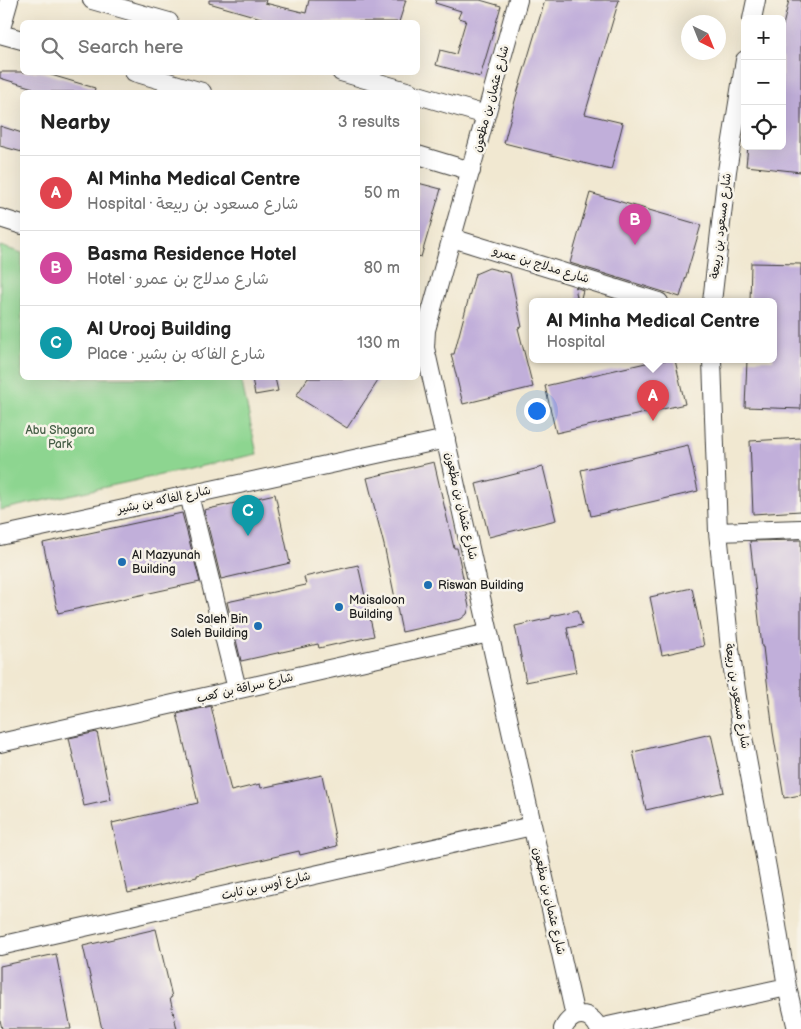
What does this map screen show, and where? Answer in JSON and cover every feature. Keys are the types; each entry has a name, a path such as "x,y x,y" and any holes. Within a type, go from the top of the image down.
{"street":[{"path":"92,0 162,20"},
{"name":"شارع عثمان بن مظعون","path":"518,0 426,330 421,340 446,439 575,1016"},
{"path":"753,15 756,0"},
{"path":"5,3 0,33 20,39"},
{"path":"144,75 195,90"},
{"path":"351,75 403,90"},
{"name":"شارع مسعود بن ربيعة","path":"712,298 727,171 741,85"},
{"path":"420,96 486,115"},
{"path":"420,156 471,171"},
{"path":"0,218 20,224"},
{"name":"شارع مدلاج بن عمرو","path":"452,238 646,298"},
{"name":"شارع مسعود بن ربيعة","path":"712,363 718,532 734,681 787,986 797,1029"},
{"name":"شارع الفاكه بن بشير","path":"0,536 446,439"},
{"path":"188,495 236,689"},
{"path":"718,532 801,530"},
{"name":"شارع سراقة بن كعب","path":"0,743 489,633"},
{"name":"شارع أوس بن ثابت","path":"0,946 532,826"},
{"path":"563,1029 567,1020 575,1016 585,1015 594,1020 599,1028 787,986"}],"green space":[{"name":"Abu Shagara Park","path":"0,246 20,252 20,380 241,380 257,454 0,510"}],"building":[{"path":"209,0 266,0 265,3 306,13 309,0 406,0 400,20 268,20 209,3"},
{"path":"436,0 480,0 501,6 480,77 436,65 440,50 456,54 466,20 458,18 461,11 435,3"},
{"path":"545,0 619,0 585,114 623,123 611,170 504,143"},
{"path":"789,0 801,0 801,172 746,166 748,150 786,150 786,15"},
{"path":"0,72 20,72 20,75 51,75 95,88 94,90 32,90 33,88 0,78"},
{"path":"0,126 20,132 20,151 0,146"},
{"path":"420,184 441,189 420,257"},
{"path":"590,193 701,225 680,297 570,263"},
{"path":"751,263 801,264 801,409 745,407 747,363 777,363 777,298 750,298"},
{"path":"489,268 510,273 522,327 518,328 533,387 463,404 451,354 454,354 475,274"},
{"path":"575,287 583,290 581,298 577,298"},
{"path":"646,363 676,363 685,404 556,433 545,386"},
{"path":"252,380 275,380 278,391 255,395"},
{"path":"307,380 379,380 347,428 296,396"},
{"path":"801,438 801,511 753,514 750,441"},
{"path":"688,445 698,491 591,516 581,470"},
{"path":"434,462 454,548 457,548 469,607 467,614 461,619 402,632 384,545 367,478"},
{"path":"543,467 556,520 489,537 476,484"},
{"path":"275,494 290,563 221,579 204,510"},
{"name":"Al Mazyunah Building","path":"182,513 200,582 58,613 43,543"},
{"path":"801,540 801,795 784,798 773,732 750,541"},
{"path":"358,565 374,636 319,648 318,644 241,661 227,602 306,585 304,577"},
{"path":"692,588 704,646 662,655 650,597"},
{"path":"578,610 582,625 567,628 576,672 526,682 515,626"},
{"path":"211,706 231,791 260,784 261,788 322,775 337,846 300,855 299,851 128,893 112,823 198,803 177,714"},
{"path":"97,732 111,800 84,806 69,738"},
{"path":"711,734 724,792 646,810 633,752"},
{"path":"156,929 172,997 170,998 177,1029 102,1029 83,946"},
{"path":"56,954 71,1029 2,1029 0,1020 0,966"}],"place":[{"name":"Basma Residence Hotel","path":"635,245"},
{"name":"Al Minha Medical Centre","path":"653,421"},
{"name":"Al Urooj Building","path":"248,536"},
{"name":"Al Mazyunah Building","path":"122,562"},
{"name":"Riswan Building","path":"428,585"},
{"name":"Maisaloon Building","path":"339,607"},
{"name":"Saleh Bin Saleh Building","path":"258,626"}]}
